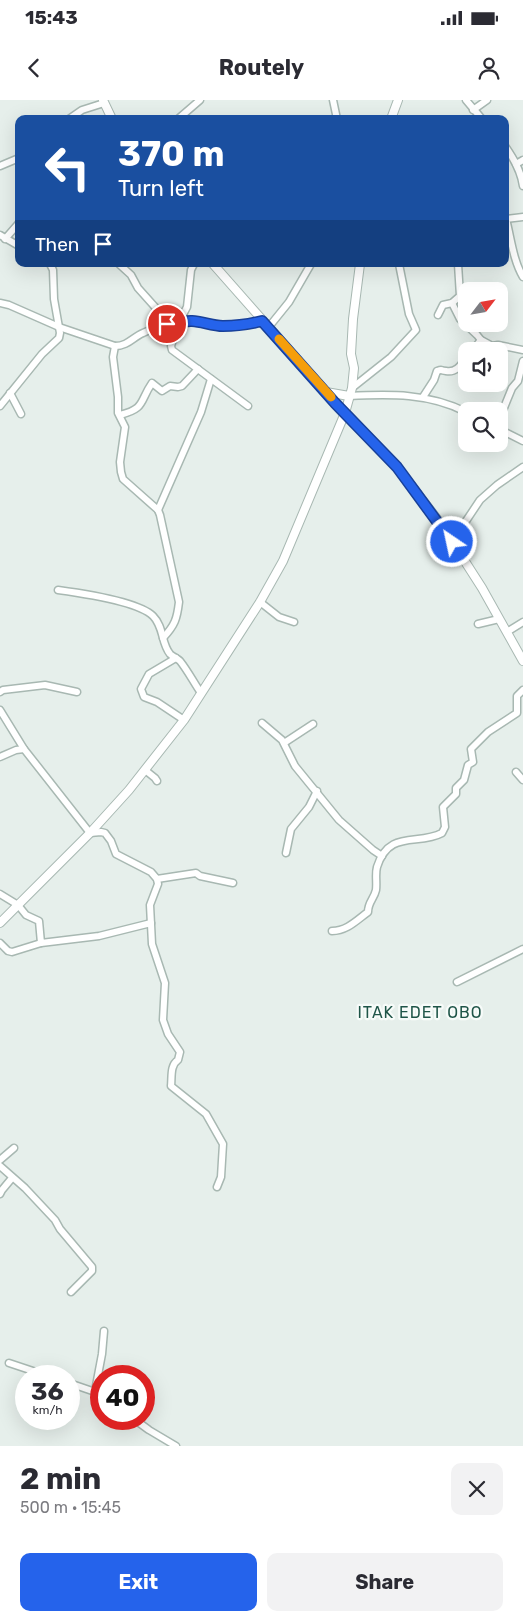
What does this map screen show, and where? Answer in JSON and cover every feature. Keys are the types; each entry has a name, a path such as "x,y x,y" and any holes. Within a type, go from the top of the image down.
{"street":[{"path":"183,115 200,100"},
{"path":"333,100 336,115"},
{"path":"392,115 398,100"},
{"path":"466,100 478,115"},
{"path":"473,110 487,100"},
{"path":"75,115 103,101 110,115"},
{"path":"473,110 473,115"},
{"path":"509,153 516,164 523,186"},
{"path":"0,166 15,160"},
{"path":"516,164 523,160"},
{"path":"509,219 523,217"},
{"path":"15,226 3,237 15,244"},
{"path":"509,230 516,264 523,277"},
{"path":"0,406 42,354 59,338 52,267"},
{"path":"122,267 131,275 138,288 154,307 176,325"},
{"path":"192,267 187,307 176,325 171,348 248,406"},
{"path":"215,267 345,413 397,467 452,542 482,588 523,661"},
{"path":"268,328 288,302 309,267"},
{"path":"0,923 90,834 145,770 184,720 260,602 284,561 345,413 351,392 354,368 351,354 353,319 360,267"},
{"path":"351,392 391,357 416,330 409,314 400,267"},
{"path":"438,315 443,305 452,302 460,296 458,267"},
{"path":"452,302 460,319 481,340 492,346 498,345 523,350"},
{"path":"0,303 59,327 116,346 128,344 144,332 176,325 186,320 222,326 252,324 262,321"},
{"path":"104,342 113,357"},
{"path":"116,346 113,357 120,415 125,427 120,462 121,472 123,479 158,510 179,602 174,626 163,638"},
{"path":"506,402 512,388 518,381 523,361"},
{"path":"423,397 434,380 437,371 454,371 458,368"},
{"path":"120,415 140,407 152,383 162,391 170,386 182,386 198,369"},
{"path":"158,510 200,412 211,379"},
{"path":"326,392 423,397 458,408"},
{"path":"10,393 21,414"},
{"path":"508,434 523,441"},
{"path":"452,542 480,500 497,485 523,467"},
{"path":"58,590 80,593 148,611 158,621 170,654 176,658 201,693"},
{"path":"260,602 279,617 294,622"},
{"path":"478,624 499,619"},
{"path":"507,632 523,622"},
{"path":"176,658 149,674 140,689 144,697 157,702 184,720"},
{"path":"0,692 45,685 77,692"},
{"path":"332,931 345,929 368,912 368,904 376,888 376,869 382,856 396,843 442,833 445,827 443,806 456,794 457,786 464,780 468,766 473,762 471,749 484,735 517,713 517,696 523,690"},
{"path":"0,710 24,749 90,834"},
{"path":"262,723 284,743 290,759 317,790 339,820 382,856"},
{"path":"284,743 313,724"},
{"path":"0,757 16,750 24,749"},
{"path":"145,770 157,781"},
{"path":"516,772 523,780"},
{"path":"286,853 291,828 309,806 317,790"},
{"path":"90,834 105,833 111,841 116,854 151,872 157,879 158,884 150,902 152,944 165,983 164,1020 172,1042 180,1052 178,1060 172,1068 171,1086 206,1114 223,1144 221,1177 217,1187"},
{"path":"157,879 196,873 200,876 233,883"},
{"path":"0,894 18,905 26,915 38,921 41,943"},
{"path":"0,943 8,951 12,952 41,943 99,936 151,923"},
{"path":"457,982 523,949"},
{"path":"0,1160 14,1148"},
{"path":"0,1166 25,1188 55,1220 60,1229 92,1267 92,1271 71,1292"},
{"path":"0,1194 12,1178"},
{"path":"100,1365 104,1331"},
{"path":"9,1364 15,1366"},
{"path":"149,1430 176,1446"}],"slow traffic":[{"path":"279,339 331,397"}],"district":[{"name":"ITAK EDET OBO","path":"420,1012"}],"route":[{"path":"167,324 173,322 178,324 186,320 222,326 252,324 262,321 335,403 397,467 441,524 452,542"}]}
